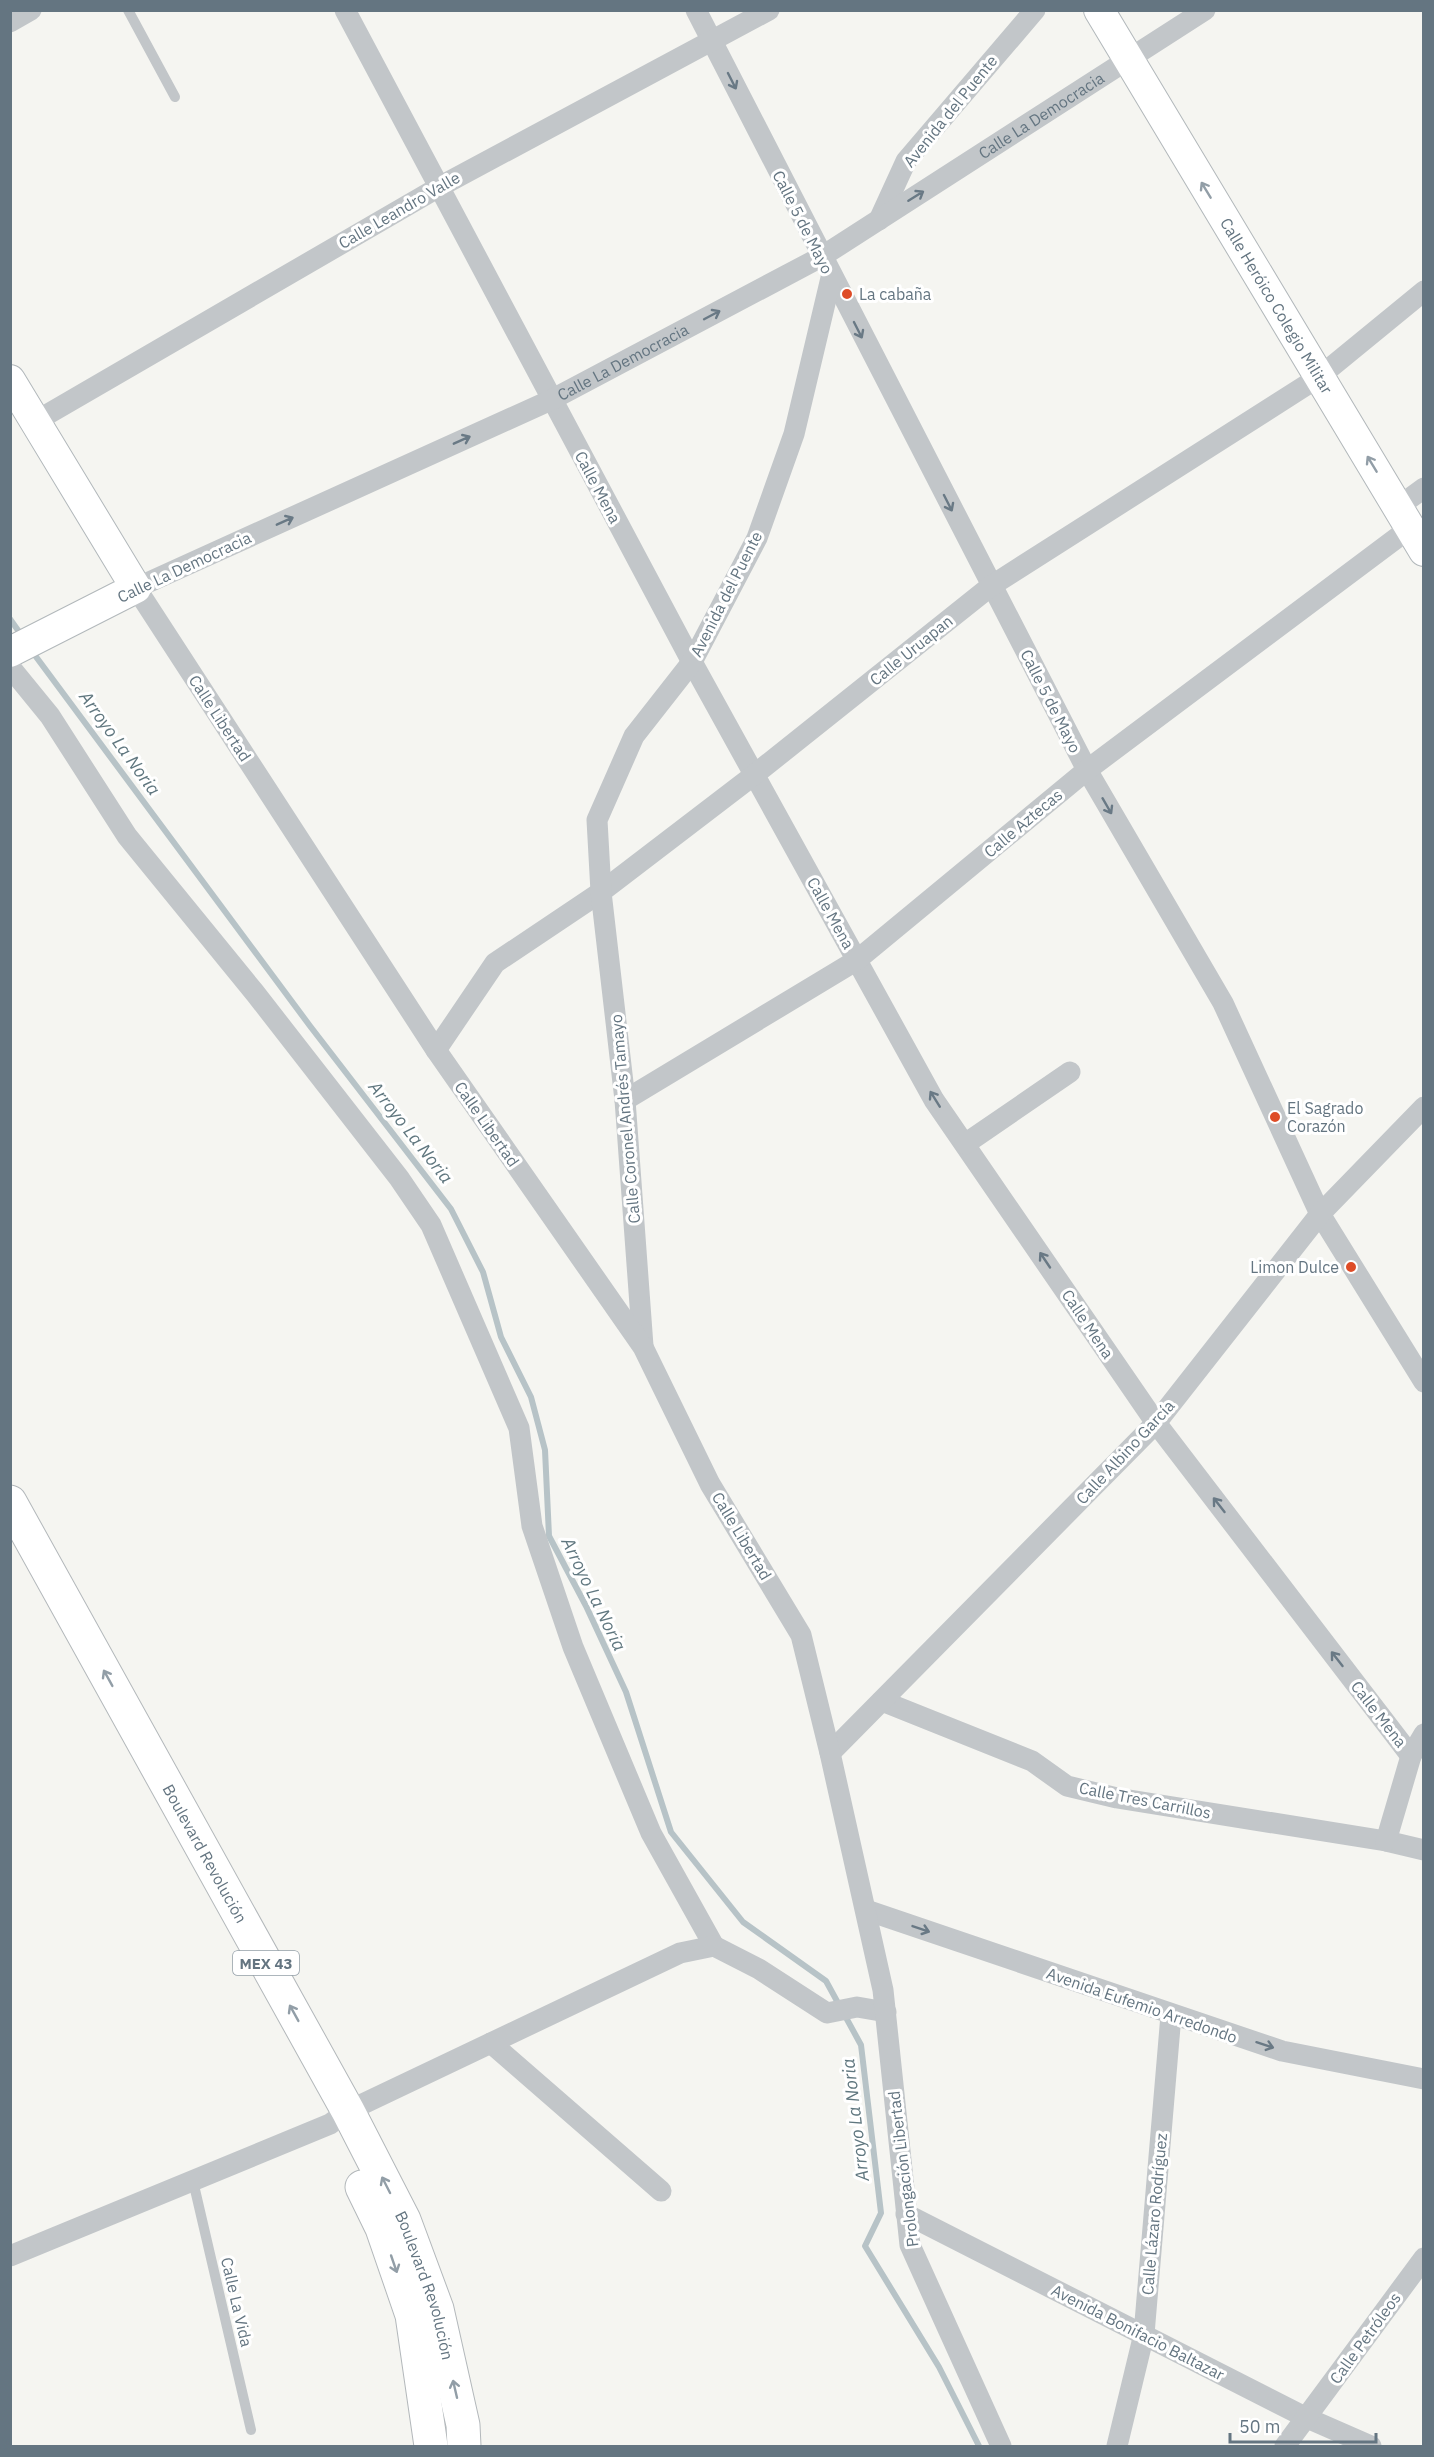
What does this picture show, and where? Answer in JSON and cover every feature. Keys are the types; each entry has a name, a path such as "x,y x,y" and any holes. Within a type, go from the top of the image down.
{"main road":[{"name":"Calle Heróico Colegio Militar","path":"1099,10 1410,528"},
{"name":"Calle Libertad","path":"10,380 136,588"},
{"name":"Calle La Democracia","path":"12,657 50,631 136,588"},
{"name":"Boulevard Revolución","path":"10,1502 145,1766 339,2117 404,2220 437,2309 463,2424 464,2446"},
{"name":"Boulevard Revolución","path":"10,1546 145,1766"},
{"name":"Boulevard Revolución","path":"339,2117 338,2136 382,2228 412,2315 431,2446"}],"street":[{"path":"10,22 31,10"},
{"name":"Calle Mena","path":"345,10 692,662 934,1100 1156,1423 1412,1756"},
{"name":"Calle 5 de Mayo","path":"696,10 831,278 1087,770 1222,1003 1320,1214 1424,1382"},
{"name":"Calle Leandro Valle","path":"36,421 439,187 769,10"},
{"name":"Avenida del Puente","path":"879,220 906,161 1035,10"},
{"name":"Calle La Democracia","path":"136,588 551,400 821,257 1205,10"},
{"name":"Avenida del Puente","path":"601,892 597,820 634,736 692,662 756,538 794,434 831,278"},
{"name":"Calle Uruapan","path":"436,1050 495,963 601,892 754,775 991,586 1319,377 1424,291"},
{"name":"Calle Aztecas","path":"625,1100 857,960 1087,770 1410,528 1424,488"},
{"name":"Calle Libertad","path":"136,588 436,1050 643,1347 711,1484 801,1635 866,1910"},
{"path":"12,657 127,836 262,1002 399,1178 431,1226 519,1428 532,1526 573,1647 651,1833 714,1946 759,1970 827,2013 857,2007 886,2012"},
{"name":"Calle Coronel Andrés Tamayo","path":"601,892 625,1100 643,1347"},
{"path":"965,1144 1070,1072"},
{"name":"Calle Albino García","path":"830,1753 1156,1423 1320,1214 1424,1107"},
{"name":"Calle Tres Carrillos","path":"882,1701 1032,1761 1067,1786 1117,1798 1386,1841 1424,1850"},
{"path":"1386,1841 1412,1756 1424,1734"},
{"name":"Prolongación Libertad","path":"866,1910 886,2012 910,2245 1001,2446"},
{"name":"Avenida Eufemio Arredondo","path":"866,1910 1282,2051 1424,2079"},
{"path":"10,2256 193,2181 339,2117 680,1953 714,1946"},
{"name":"Calle Lázaro Rodríguez","path":"1117,2446 1144,2334 1171,2015"},
{"path":"491,2043 661,2191"},
{"name":"Avenida Bonifacio Baltazar","path":"906,2214 1307,2418 1371,2446"},
{"name":"Calle Petróleos","path":"1285,2446 1424,2258"}],"lane":[{"path":"128,10 175,97"},
{"name":"Calle La Vida","path":"193,2181 251,2430"}],"waterway":[{"name":"Arroyo La Noria","path":"10,619 22,636"},
{"name":"Arroyo La Noria","path":"31,650 310,1026 451,1209 483,1272 501,1337 531,1397 545,1450 549,1536 586,1606 626,1692 671,1832 743,1922 826,1981 861,2045 881,2213 865,2246 939,2367 979,2446"}],"place":[{"name":"La cabaña","path":"847,294"},
{"name":"El Sagrado Corazón","path":"1275,1117"},
{"name":"Limon Dulce","path":"1351,1267"}]}
